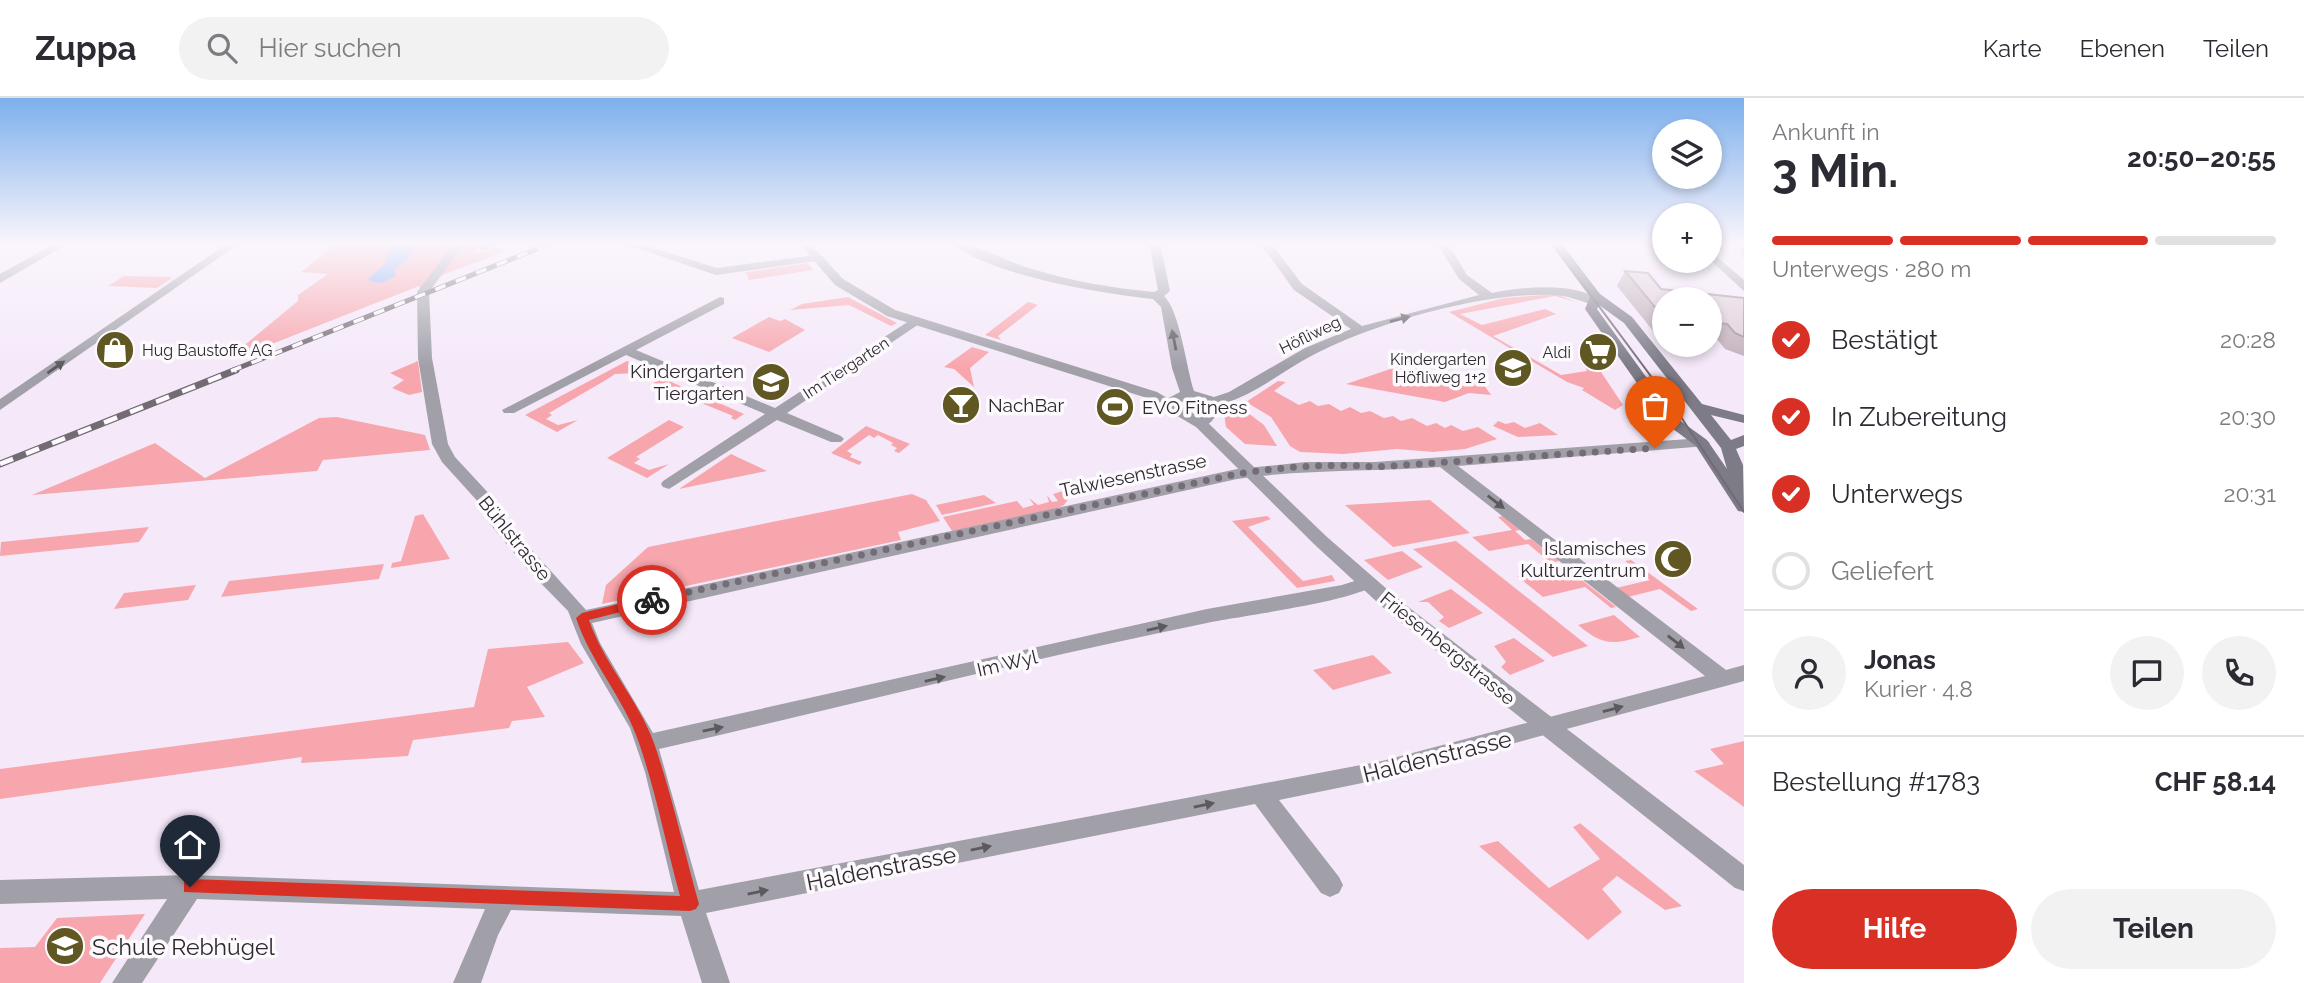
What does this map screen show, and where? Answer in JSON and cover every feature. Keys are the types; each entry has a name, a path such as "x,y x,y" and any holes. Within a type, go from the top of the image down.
{"main road":[{"path":"1584,284 1595,299 1628,320 1722,440 1735,466 1740,500"},
{"path":"1595,299 1591,309 1670,420 1702,443 1740,500"},
{"path":"1696,407 1744,421"},
{"path":"1722,440 1744,421"},
{"path":"1702,443 1744,440"}],"street":[{"path":"0,406 175,284"},
{"name":"Bühlstrasse","path":"428,284 422,292 425,358 437,432 443,451 487,502 496,520 534,566 582,618 591,644 632,712 646,743 690,904 716,983"},
{"name":"Friesenbergstrasse","path":"842,284 862,298 916,321 1062,369 1077,377 1166,403 1201,424 1367,583 1744,880"},
{"path":"1085,284 1156,296 1167,306 1180,374 1188,394"},
{"path":"1156,296 1164,291 1163,284"},
{"path":"1296,284 1360,330"},
{"path":"1473,284 1490,297"},
{"name":"Höfliweg","path":"1211,402 1237,393 1310,351 1360,330 1490,297 1548,291 1595,299"},
{"path":"509,410 720,301"},
{"name":"Im Tiergarten","path":"669,484 916,321"},
{"name":"Im Tiergarten","path":"625,350 835,439"},
{"path":"1166,403 1188,394 1211,402 1211,414 1201,424"},
{"name":"Talwiesenstrasse","path":"582,618 1250,472 1352,465 1375,467 1702,443"},
{"path":"1442,461 1723,678"},
{"name":"Im Wyl","path":"646,743 1207,617 1345,591 1367,583"},
{"name":"Haldenstrasse","path":"0,892 190,887 690,904 1382,770 1548,728 1744,673"},
{"path":"1261,794 1329,885"},
{"path":"126,983 190,887"},
{"path":"467,983 487,930 504,898"}],"shaded area":[{"path":"111,284 163,284 157,288 108,286"},
{"path":"313,284 424,284 420,289 419,286 254,351 235,353 298,301 298,295"},
{"path":"1556,294 1576,302 1555,296 1460,314 1482,325 1545,309 1556,314 1493,336 1561,375 1587,371 1584,365 1597,366 1623,405 1615,410 1582,390 1584,388 1567,382 1449,312 1504,298"},
{"path":"848,297 897,323 891,326 849,305 790,310 802,304"},
{"path":"1028,302 1038,305 998,336 1001,340 985,335"},
{"path":"769,317 780,321 785,319 805,330 769,352 732,338"},
{"path":"972,347 989,352 970,368 974,387 954,369 944,367"},
{"path":"418,361 422,392 409,395 392,388 404,380 390,373"},
{"path":"627,361 657,373 646,380 636,373 615,374 549,413 552,415 546,419 558,425 578,420 557,432 525,415"},
{"path":"1411,362 1447,378 1484,385 1491,395 1469,393 1445,402 1346,384"},
{"path":"662,378 744,414 735,420 731,418 733,416 653,383"},
{"path":"1278,381 1286,382 1274,391 1299,405 1310,401 1318,406 1329,404 1341,411 1350,407 1361,413 1370,411 1384,418 1393,416 1401,421 1412,418 1427,426 1436,423 1445,428 1451,425 1463,431 1478,427 1497,439 1465,449 1433,452 1397,449 1343,454 1300,452 1290,446 1271,417 1246,402"},
{"path":"1236,404 1264,425 1277,446 1245,444 1226,427 1224,414"},
{"path":"337,417 425,435 430,450 323,460 317,471 32,495 155,443 205,478 319,418"},
{"path":"669,420 684,427 636,457 640,459 634,463 649,470 669,464 647,478 607,458"},
{"path":"1498,421 1506,424 1514,422 1525,428 1540,423 1558,435 1518,437 1493,426"},
{"path":"866,426 910,444 899,453 894,451 897,448 891,445 893,443 878,435 874,438 869,435 847,451 852,454 850,457 862,462 859,465 831,453"},
{"path":"731,454 767,471 679,489"},
{"path":"1063,491 1069,498 1064,505 1056,509 952,531 943,517 1017,501 1023,508 1034,505 1029,498 1038,505 1049,502 1047,495 1052,502 1058,501 1053,494"},
{"path":"912,494 926,500 940,521 898,532 901,540 602,604 606,585 648,547"},
{"path":"984,495 996,503 942,515 936,505"},
{"path":"1430,500 1470,533 1393,547 1345,505"},
{"path":"423,514 450,559 391,568 392,563 401,561 415,516"},
{"path":"1267,516 1271,519 1248,527 1303,581 1332,575 1335,581 1297,588 1232,521"},
{"path":"1503,516 1520,530 1515,531 1525,540 1531,539 1559,561 1551,563 1528,544 1489,551 1472,537 1512,530 1498,517"},
{"path":"149,527 139,542 0,556 1,542"},
{"path":"1456,541 1588,646 1553,657 1413,549"},
{"path":"1402,551 1423,567 1388,580 1364,560"},
{"path":"1631,560 1698,609 1691,611 1660,589 1628,597 1616,588 1650,580 1625,561"},
{"path":"384,564 379,579 221,597 229,581"},
{"path":"1563,565 1616,607 1611,608 1585,587 1543,597 1517,576"},
{"path":"196,585 188,600 114,609 124,593"},
{"path":"1451,589 1483,613 1449,628 1439,621 1444,617 1428,602 1418,602"},
{"path":"1614,615 1640,637 1607,642 1578,625"},
{"path":"1514,638 1545,661 1510,675 1501,667 1506,662 1494,646"},
{"path":"568,642 584,663 527,687 545,717 512,721 509,728 413,740 408,756 301,763 302,757 0,799 0,769 474,707 488,649"},
{"path":"1373,655 1392,673 1333,690 1313,670"},
{"path":"1744,741 1744,807 1694,771 1724,764 1710,749"},
{"path":"1581,823 1682,906 1665,910 1617,876 1602,889 1622,912 1588,940 1479,846 1498,841 1549,888 1600,859 1573,827"},
{"name":"Schule Rebhügel","path":"145,914 100,983 0,983 0,948 35,947 57,918"}],"building":[{"path":"1636,284 1657,284 1659,287 1652,287 1652,304"},
{"path":"1722,296 1744,298 1744,337 1735,333 1727,324 1722,323"}],"tram line":[{"path":"1583,284 1679,414 1744,512"}],"railway":[{"path":"231,371 448,284"},
{"path":"0,464 236,370"}],"way so far":[{"path":"652,600 1237,474 1266,470 1352,465 1375,467 1655,448"}],"place":[{"name":"Hug Baustoffe AG","path":"115,350"},
{"name":"Aldi","path":"1598,352"},
{"name":"Kindergarten Höfliweg 1+2","path":"1513,368"},
{"name":"Kindergarten Tiergarten","path":"771,382"},
{"name":"NachBar","path":"961,405"},
{"name":"EVO Fitness","path":"1115,407"},
{"name":"Islamisches Kulturzentrum","path":"1673,559"},
{"name":"Schule Rebhügel","path":"65,946"}],"route":[{"path":"190,887 690,904 656,772 640,727 591,644 582,618 652,600"}]}
